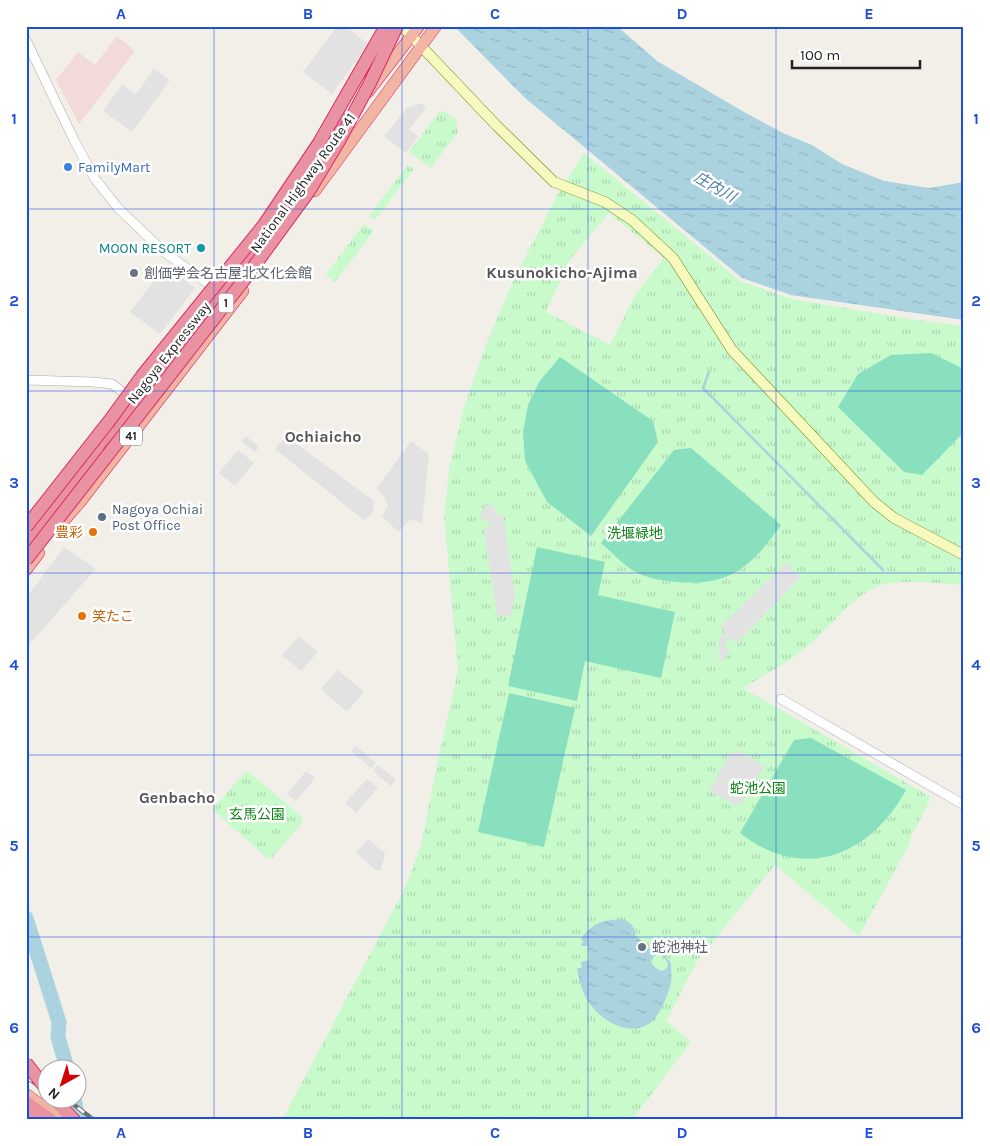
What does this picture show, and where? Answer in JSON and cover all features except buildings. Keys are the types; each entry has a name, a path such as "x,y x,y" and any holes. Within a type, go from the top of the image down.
{"highway":[{"name":"Nagoya Expressway","path":"26,527 142,376 269,218 319,143 386,26"},
{"name":"Nagoya Expressway","path":"26,560 278,236 325,165 355,111 397,26"},
{"name":"National Highway Route 41","path":"26,521 124,393 166,344 297,172 378,82 419,26"},
{"name":"National Highway Route 41","path":"26,570 246,288 433,31"},
{"path":"81,501 82,495 110,457 111,445 126,415 243,265 319,160 342,124 355,111"},
{"path":"26,542 96,451 105,436 110,420"},
{"path":"26,1062 38,1078"},
{"path":"26,1094 62,1120"},
{"path":"26,1102 51,1120"},
{"path":"63,1108 74,1120"},
{"path":"26,1115 32,1120"}],"main road":[{"path":"402,26 496,125 554,182 604,202 632,220 673,258 732,350 874,502 894,518 964,555"}],"street":[{"path":"26,40 95,179 119,209 163,251 210,285"},
{"path":"26,380 112,384 124,393"},
{"path":"781,699 964,806"}],"shaded area":[{"path":"337,26 345,26 368,44 332,94 303,72"},
{"path":"117,36 135,51 79,124 56,80 78,52 95,65"},
{"path":"154,69 170,80 132,132 103,111 122,85 136,94"},
{"path":"421,103 426,107 409,130 418,136 406,153 384,136 407,108"},
{"path":"166,265 195,288 160,334 130,312"},
{"path":"246,436 259,447 255,452 241,441"},
{"path":"286,436 374,501 373,511 365,521 275,449"},
{"path":"411,441 429,454 422,524 410,519 399,532 382,517 388,506 384,496 376,489"},
{"path":"238,450 254,463 235,486 219,473"},
{"path":"485,505 495,506 497,515 503,514 515,595 511,616 497,616 484,529 490,528 488,519 479,519"},
{"path":"64,547 96,569 26,648 26,598"},
{"path":"786,563 801,577 737,643 730,637 725,644 726,648 730,651 722,661 719,659 719,640 725,632 720,627"},
{"path":"299,636 318,652 301,671 282,655"},
{"path":"338,670 364,692 347,712 321,689"},
{"path":"356,746 376,763 371,768 351,751"},
{"path":"736,750 764,766 742,803 736,805 709,791 730,754"},
{"path":"378,765 396,780 391,786 373,771"},
{"path":"306,771 315,778 296,801 287,794"},
{"path":"367,779 378,788 356,813 345,803"},
{"path":"368,839 385,853 381,870 376,870 356,853"}],"green space":[{"path":"444,111 456,120 458,132 431,168 409,152 439,112"},
{"name":"洗堰緑地","path":"584,153 740,281 792,299 916,320 964,326 964,585 907,582 885,584 876,587 857,598 818,637 802,650 778,668 743,688 929,796 930,800 909,840 911,841 859,936 775,865 698,960 666,1021 691,1042 632,1120 282,1120 403,892 421,846 458,671 444,516 449,470 463,410 488,339 515,277 560,190","holes":["609,213 664,258 635,295 610,345 546,312 569,261"]},
{"path":"408,165 414,169 375,220 369,216"},
{"path":"364,224 374,231 335,282 326,274"},
{"path":"931,353 964,369 964,432 922,475 904,472 838,407 858,374 891,355"},
{"path":"560,357 653,421 658,442 591,536 547,502 525,461 523,432 528,405 539,382"},
{"path":"691,448 781,525 760,552 738,571 726,577 695,583 668,581 644,576 629,568 601,543 674,450"},
{"path":"537,547 605,562 598,595 675,612 661,678 585,661 577,701 508,686"},
{"path":"509,693 575,708 544,847 478,832"},
{"path":"811,738 906,790 891,813 874,832 854,846 833,855 811,859 787,857 764,848 740,833 794,740"},
{"name":"玄馬公園","path":"245,772 249,772 302,817 303,822 272,858 267,858 213,809"}],"water":[{"name":"庄内川","path":"454,26 617,26 657,61 744,112 783,133 812,145 842,164 884,181 929,188 964,182 964,320 791,295 742,278 525,98"},
{"path":"623,919 630,923 635,930 635,935 650,949 665,956 671,963 671,982 662,1006 651,1022 638,1028 621,1027 597,1012 584,995 577,968 582,968 581,962 589,960 588,946 581,946 583,941 581,939 585,933 594,925","holes":["659,954 668,965 665,970 661,971 654,967 651,962 654,956"]}],"waterway":[{"path":"709,372 703,388 883,570"},
{"path":"26,918 59,1022 58,1037 64,1058"},
{"path":"76,1108 78,1120"}],"railway":[{"path":"26,1077 38,1085"},
{"path":"78,1108 94,1120"}],"place":[{"name":"FamilyMart","path":"68,167"},
{"name":"MOON RESORT","path":"201,248"},
{"name":"創価学会名古屋北文化会館","path":"134,273"},
{"name":"Nagoya Ochiai Post Office","path":"102,517"},
{"name":"豊彩","path":"93,532"},
{"name":"笑たこ","path":"82,616"},
{"name":"蛇池神社","path":"642,947"}],"district":[{"name":"Kusunokicho-Ajima","path":"562,272"},
{"name":"Ochiaicho","path":"323,436"},
{"name":"Genbacho","path":"177,797"}],"park label":[{"name":"蛇池公園","path":"758,788"}]}
